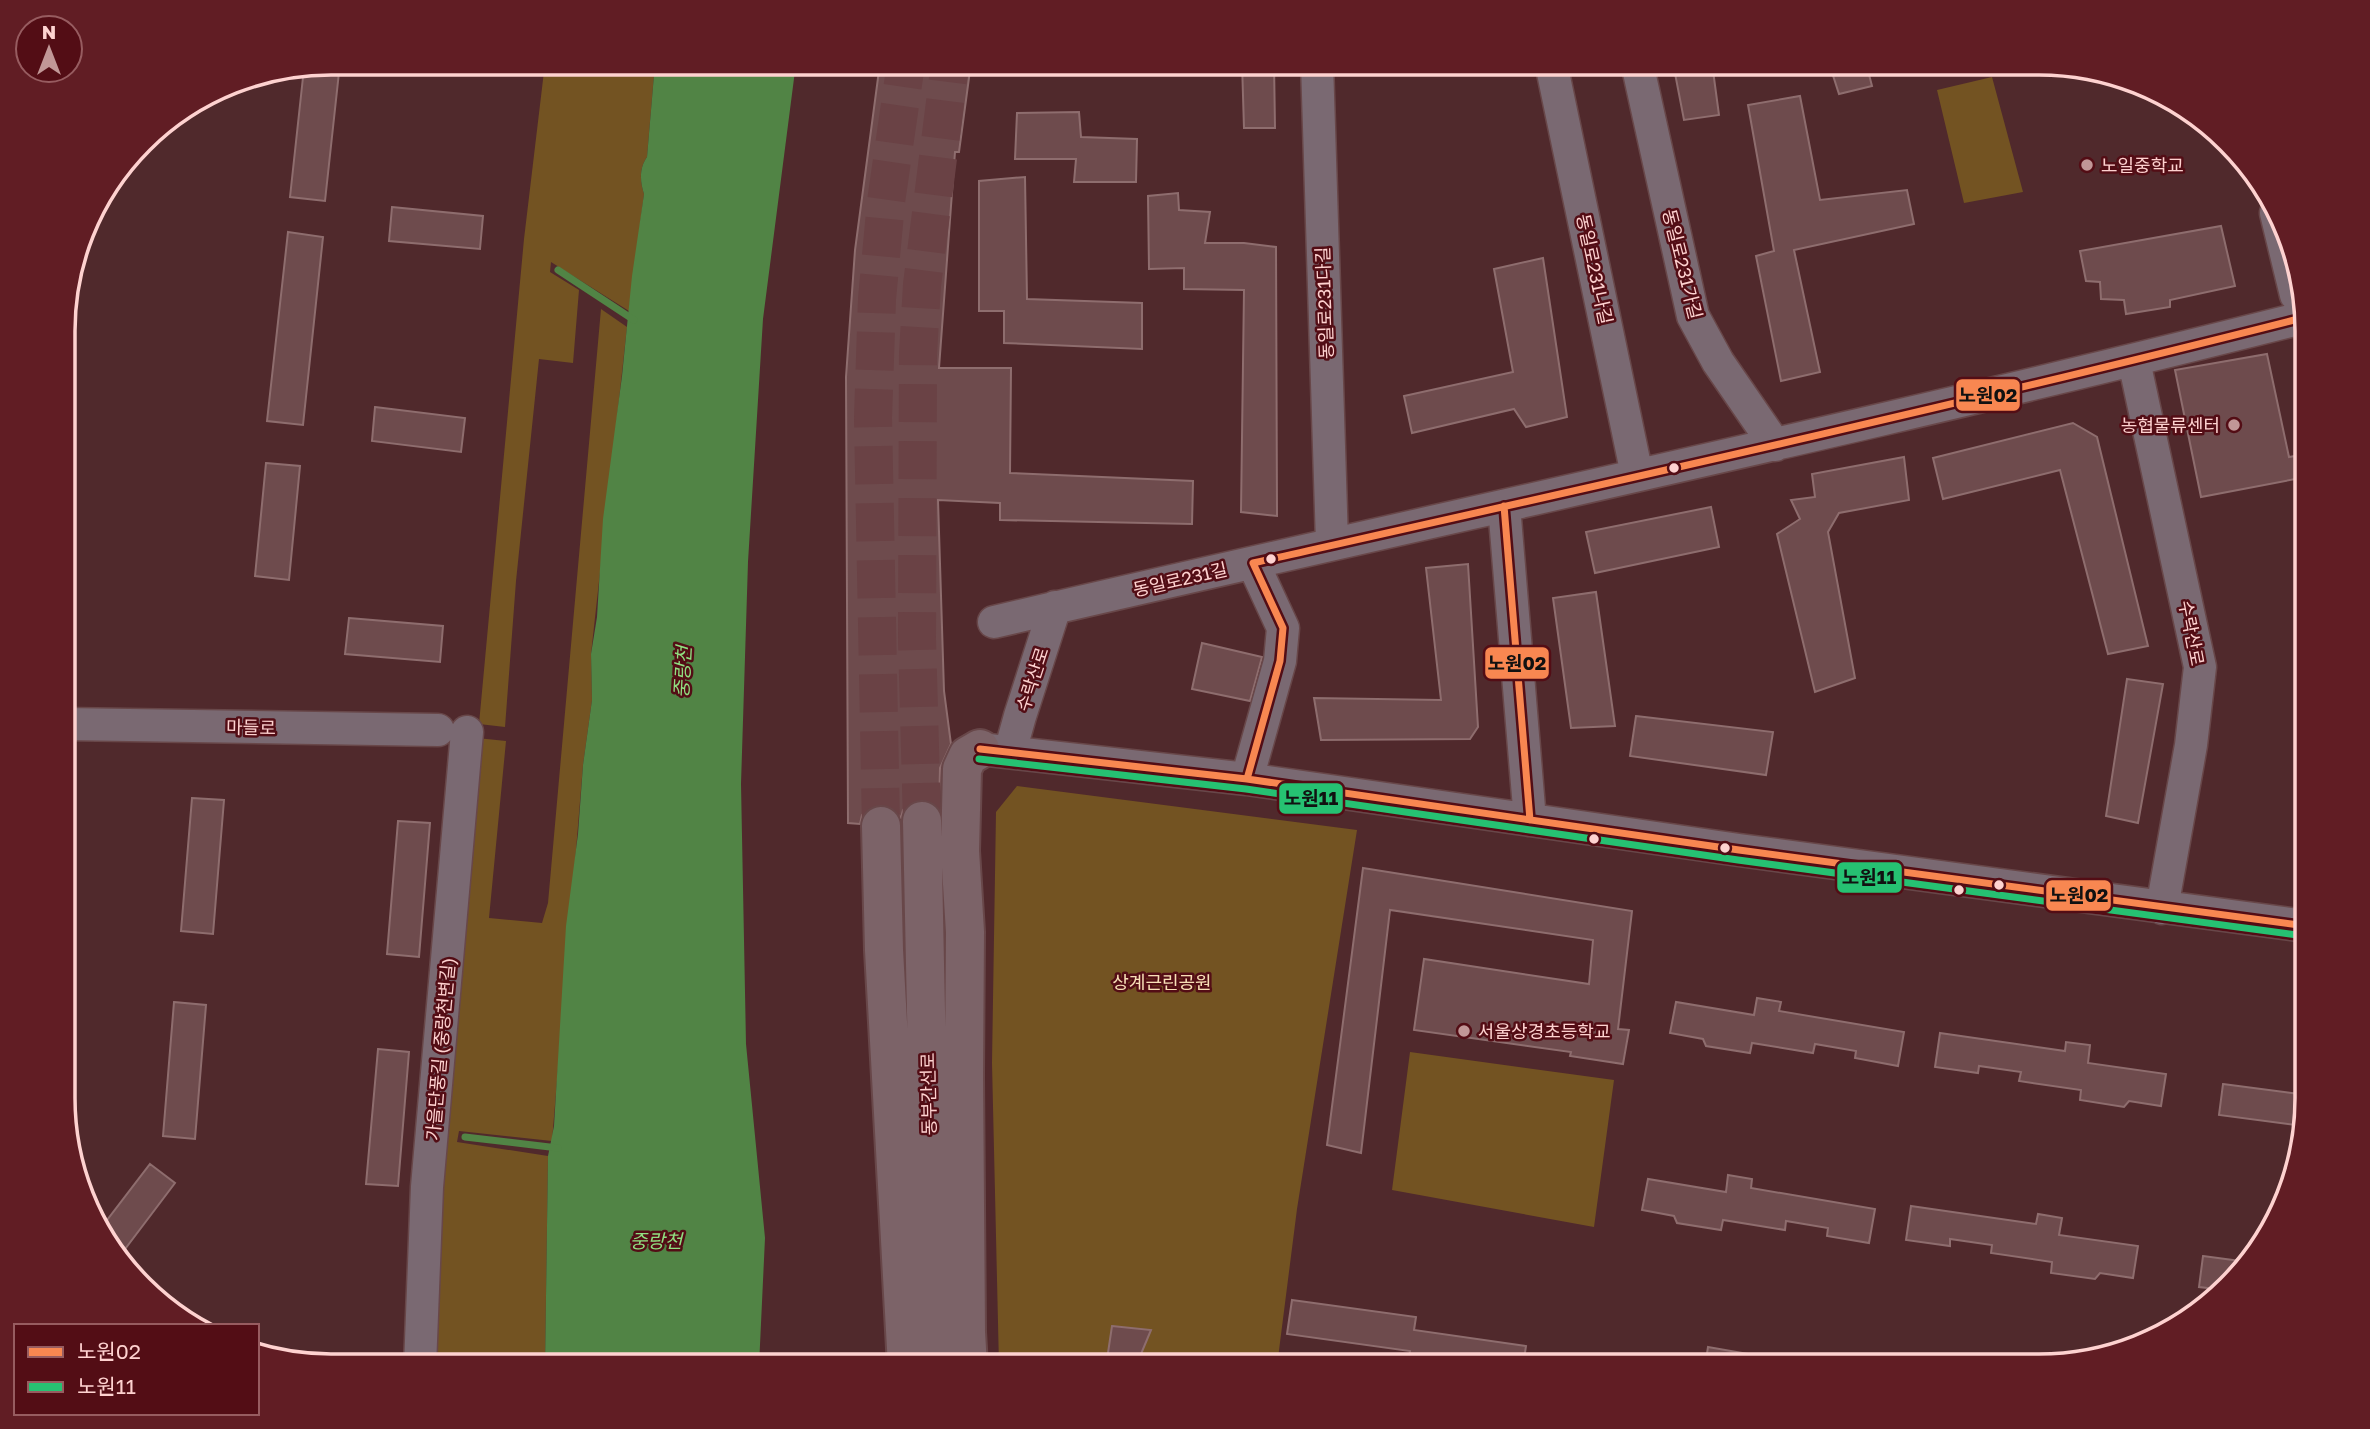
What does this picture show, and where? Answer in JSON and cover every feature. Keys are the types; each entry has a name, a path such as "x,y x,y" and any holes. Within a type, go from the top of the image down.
{"highway":[{"path":"967,1354 965,932 960,851 962,769 968,756 995,750"},
{"name":"동부간선로","path":"922,821 932,1248 938,1354"},
{"name":"동부간선로","path":"881,826 884,950 906,1354"},
{"path":"880,1354 874,1116 884,950"}],"street":[{"name":"동일로231다길","path":"1317,75 1332,544"},
{"name":"동일로231나길","path":"1554,75 1637,475"},
{"name":"동일로231가길","path":"1640,75 1693,316 1718,362 1774,445"},
{"name":"동일로231길","path":"994,622 2134,361 2258,330 2294,306"},
{"name":"수락산로","path":"2134,361 2200,667 2191,745 2162,908"},
{"path":"1504,506 1530,820"},
{"path":"1247,779 1280,661 1283,628 1253,563"},
{"name":"수락산로","path":"995,750 1020,716 1055,607"},
{"name":"마들로","path":"75,724 452,731"},
{"name":"가을단풍길 (중랑천변길)","path":"420,1354 452,731"},
{"path":"995,750 1247,779 2295,925"}],"green space":[{"path":"544,75 654,75 647,157 641,175 644,194 629,311 551,262 550,272 579,290 573,363 539,359 516,581 505,727 479,724 524,239"},
{"path":"1992,77 2023,192 1964,203 1937,90"},
{"path":"601,309 627,327 591,654 592,700 583,765 552,1141 459,1131 457,1142 548,1156 545,1354 426,1354 477,738 506,741 489,918 542,923 548,903"},
{"name":"상계근린공원","path":"1017,786 1357,830 1297,1209 1279,1354 999,1354 992,1063 996,812"},
{"path":"1410,1052 1614,1080 1594,1227 1392,1190"}],"water":[{"name":"중랑천","path":"654,75 794,75 763,319 748,562 741,784 746,1044 765,1238 760,1354 545,1354 548,1156 554,1126 566,926 592,700 591,654 597,617 603,519 644,194 641,175 647,157"}],"building":[{"path":"339,75 325,201 290,197 303,77"},
{"path":"878,75 969,75 959,152 955,152 939,368 1011,368 1010,473 1193,481 1192,524 1000,520 1000,503 938,500 944,691 951,744 940,768 939,808 932,802 921,799 910,803 903,810 901,818 892,807 880,804 869,808 862,815 860,824 848,823 846,377 855,250"},
{"path":"1242,75 1274,75 1275,128 1244,128"},
{"path":"1675,75 1714,75 1719,115 1684,120"},
{"path":"1833,75 1869,75 1872,86 1839,94"},
{"path":"1800,96 1820,200 1907,190 1914,224 1794,250 1820,372 1781,381 1756,256 1774,251 1748,105"},
{"path":"1079,112 1081,137 1137,139 1136,182 1074,182 1076,159 1015,159 1017,113"},
{"path":"1025,177 1027,299 1142,303 1142,349 1004,343 1004,311 979,311 979,181"},
{"path":"1178,193 1179,210 1210,212 1205,243 1244,243 1276,247 1277,516 1241,512 1244,290 1184,289 1184,268 1149,269 1148,196"},
{"path":"392,207 483,216 480,249 389,241"},
{"path":"2221,226 2235,286 2170,300 2170,307 2126,314 2124,300 2101,299 2100,282 2086,281 2080,251"},
{"path":"288,232 323,237 303,425 267,421"},
{"path":"1543,258 1567,417 1526,427 1514,409 1412,433 1404,396 1513,372 1494,269"},
{"name":"농협물류센터","path":"2267,354 2289,457 2295,456 2295,479 2201,497 2175,370"},
{"path":"375,407 465,418 461,452 372,441"},
{"path":"2073,423 2097,437 2148,646 2108,654 2060,470 1943,499 1933,458"},
{"path":"1904,457 1909,500 1839,513 1828,532 1855,678 1815,692 1777,534 1800,519 1791,500 1815,497 1812,474"},
{"path":"266,463 300,466 289,580 255,576"},
{"path":"1711,507 1719,547 1595,573 1586,532"},
{"path":"1468,564 1478,727 1470,739 1321,740 1314,698 1441,700 1426,568"},
{"path":"1596,592 1615,726 1571,728 1553,598"},
{"path":"349,618 443,626 440,662 345,654"},
{"path":"1202,643 1262,657 1250,701 1192,689"},
{"path":"2127,679 2163,684 2138,823 2106,816"},
{"path":"1636,716 1773,732 1766,775 1630,756"},
{"path":"192,798 224,800 213,934 181,931"},
{"path":"398,821 430,823 419,957 387,954"},
{"name":"서울상경초등학교","path":"1363,868 1632,911 1618,1029 1629,1030 1623,1064 1570,1056 1571,1052 1414,1030 1424,959 1589,984 1593,940 1390,910 1361,1153 1327,1145"},
{"path":"1757,998 1781,1002 1779,1011 1904,1032 1898,1066 1855,1058 1856,1051 1815,1044 1813,1053 1752,1043 1750,1053 1706,1046 1703,1039 1670,1033 1676,1002 1754,1015"},
{"path":"174,1002 206,1005 195,1139 163,1136"},
{"path":"1940,1033 2065,1051 2066,1042 2090,1045 2088,1063 2166,1074 2161,1106 2129,1101 2124,1107 2080,1100 2081,1090 2019,1081 2021,1072 1979,1066 1978,1073 1935,1067"},
{"path":"378,1049 409,1052 398,1186 366,1184"},
{"path":"2223,1084 2295,1094 2293,1125 2219,1115"},
{"path":"150,1164 175,1183 125,1249 107,1220"},
{"path":"1728,1175 1752,1179 1751,1188 1875,1209 1869,1243 1827,1236 1828,1228 1786,1221 1785,1230 1723,1220 1721,1230 1677,1223 1674,1216 1642,1210 1648,1179 1726,1192"},
{"path":"1911,1206 2036,1224 2038,1214 2062,1218 2059,1235 2138,1246 2133,1278 2100,1273 2095,1279 2051,1273 2052,1262 1991,1253 1992,1245 1950,1239 1950,1246 1906,1240"},
{"path":"2203,1256 2237,1260 2210,1288 2199,1287"},
{"path":"1292,1300 1416,1317 1414,1330 1526,1346 1525,1354 1410,1354 1410,1351 1287,1334"},
{"path":"1112,1326 1151,1330 1141,1354 1108,1354"},
{"path":"1708,1347 1748,1354 1707,1354"}],"waterway":[{"path":"558,270 634,320"},
{"path":"465,1137 558,1148"}],"tunnel":[{"path":"881,826 873,418 877,299 886,202 904,75"},
{"path":"922,821 917,639 918,354 922,285 948,75"}],"transit line":[{"name":"노원02","path":"1247,779 1280,661 1283,628 1253,563 1912,413 2294,320"},
{"name":"노원02","path":"1504,506 1530,820"},
{"name":"노원02","path":"980,749 1247,779 1739,850 2295,925"},
{"name":"노원11","path":"979,759 1246,789 1738,860 2295,935"}],"place":[{"name":"노일중학교","path":"2087,165"},
{"name":"농협물류센터","path":"2234,425"},
{"name":"서울상경초등학교","path":"1464,1031"}]}
